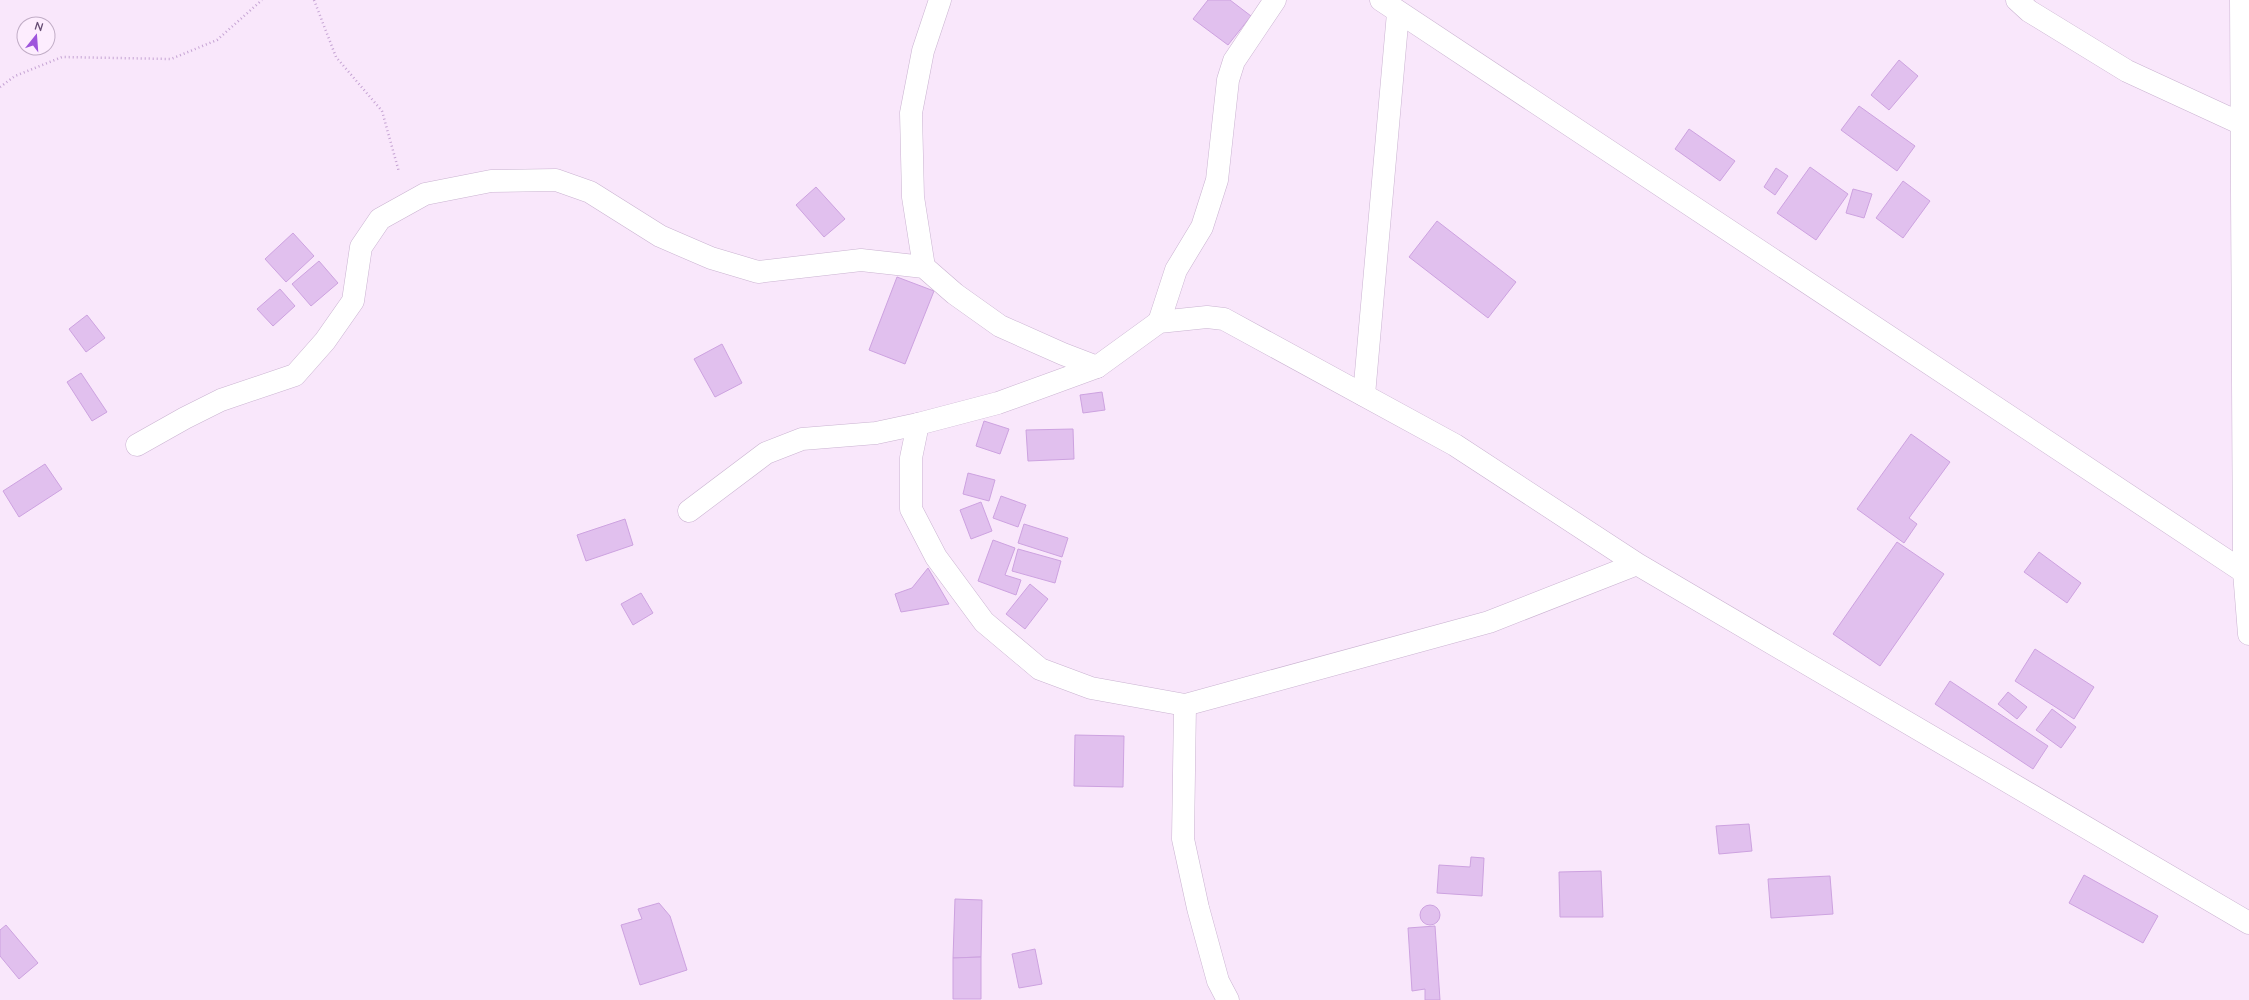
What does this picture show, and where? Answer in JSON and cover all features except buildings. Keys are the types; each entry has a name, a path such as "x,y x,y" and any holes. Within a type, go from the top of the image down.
{"street":[{"path":"924,267 913,197 911,113 923,51 940,0"},
{"path":"1159,322 1176,270 1202,227 1217,180 1228,80 1234,60 1276,0"},
{"path":"1381,0 1398,13 2244,572"},
{"path":"2017,0 2030,11 2127,71 2242,124"},
{"path":"2241,0 2246,372 2244,572 2249,634"},
{"path":"1364,395 1398,13"},
{"path":"137,445 221,400 295,375 325,341 353,302 361,247 380,219 409,201 425,194 491,181 556,180 590,192 660,236 711,258 758,272 861,260 924,267 954,294 1000,326 1097,367"},
{"path":"689,511 766,453 802,439 876,433 918,424 998,403 1097,367 1159,322 1207,317 1224,319 1455,445 1637,564 2249,924"},
{"path":"918,424 911,458 911,509 936,557 984,622 1040,669 1091,688 1185,705 1488,622 1637,564"},
{"path":"1185,705 1183,839 1198,908 1218,981 1228,1000"}],"path":[{"path":"0,87 15,76 62,57 171,59 217,40 262,0"},
{"path":"314,0 336,57 382,111 409,201"}]}
